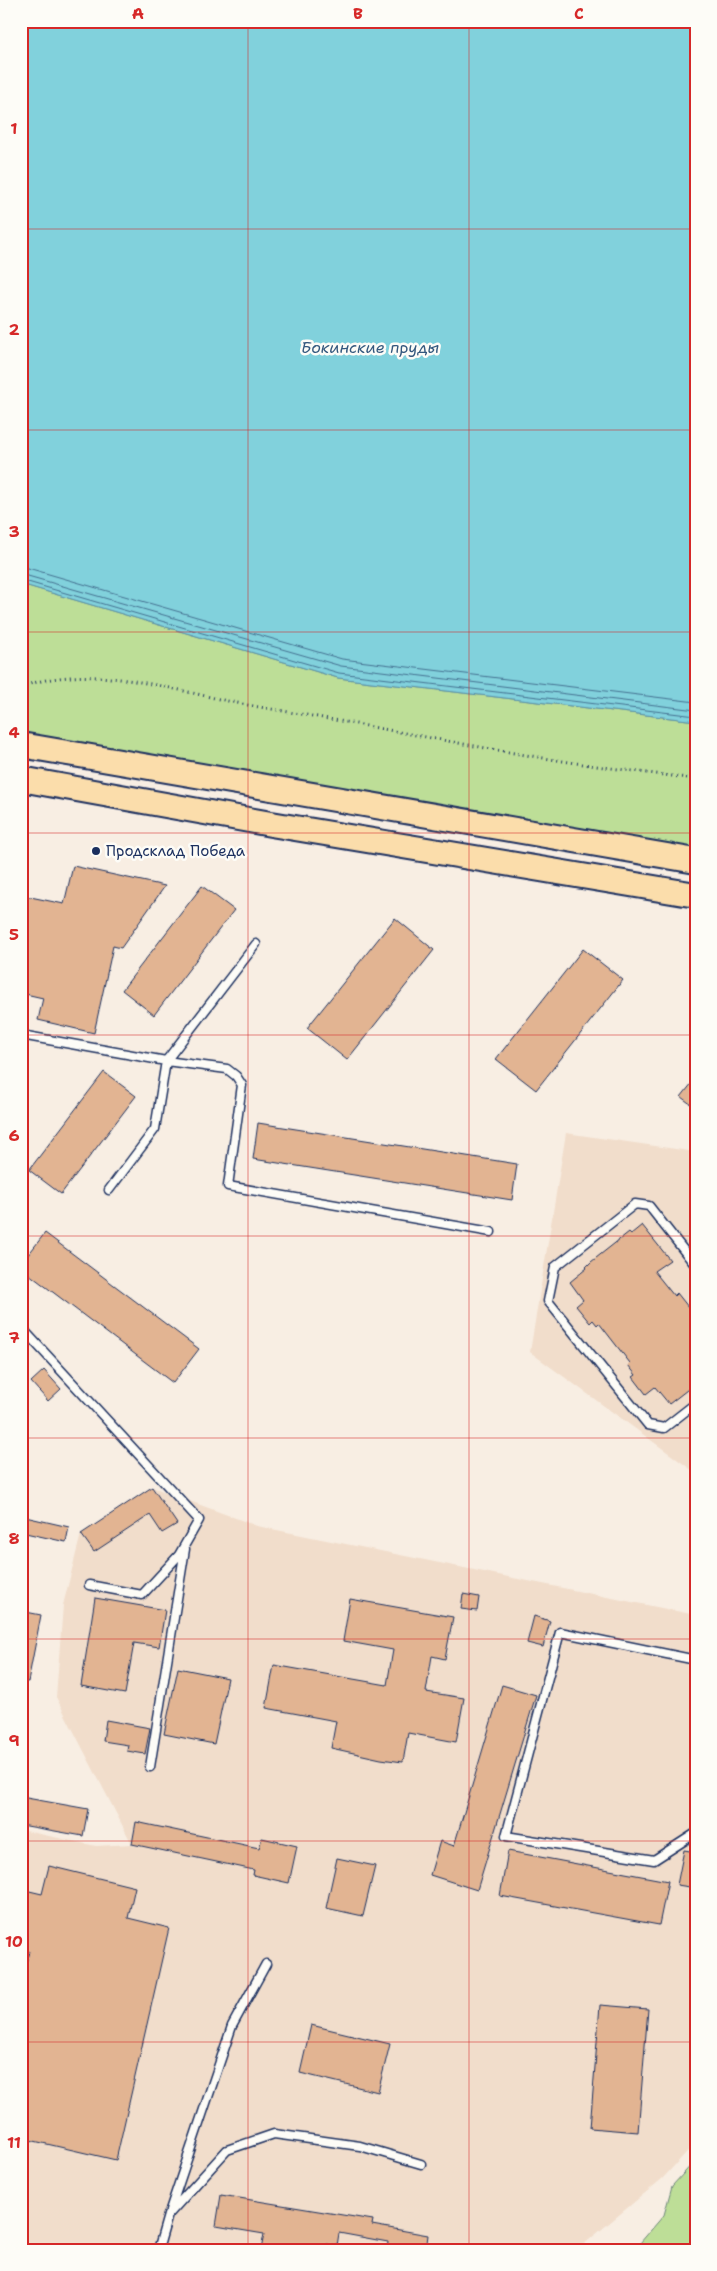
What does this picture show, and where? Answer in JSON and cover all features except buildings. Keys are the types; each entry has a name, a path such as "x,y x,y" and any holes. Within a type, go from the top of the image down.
{"main road":[{"path":"21,745 696,861"},
{"path":"21,779 261,823 696,895"}],"lane":[{"path":"109,1190 155,1130 166,1060 256,944"},
{"path":"21,1035 226,1069 236,1076 242,1085 228,1186 491,1232"},
{"path":"696,1266 649,1206 635,1204 555,1268 548,1301 648,1426 664,1428 696,1403"},
{"path":"21,1327 198,1520 179,1555 142,1596 89,1585"},
{"path":"150,1767 185,1543"},
{"path":"696,1660 560,1632 506,1836 654,1860 696,1833"},
{"path":"158,2250 232,2026 266,1964"},
{"path":"168,2215 226,2150 274,2134 360,2146 421,2164"}],"path":[{"path":"21,687 36,682 56,679 96,677 206,695 230,702 498,750 696,780"}],"shaded area":[{"path":"566,1133 696,1152 696,1473 530,1352"},
{"path":"152,1487 257,1526 696,1615 696,2142 663,2178 577,2250 21,2250 21,1830 96,1846 132,1844 56,1697 63,1605 81,1534"}],"green space":[{"path":"21,584 338,678 696,721 696,848 21,732"},
{"path":"696,2160 696,2250 634,2250 664,2215 672,2186"}],"water":[{"name":"Бокинские пруды","path":"21,21 696,21 696,721 338,678 21,584"}],"place":[{"name":"Продсклад Победа","path":"96,851"}]}
